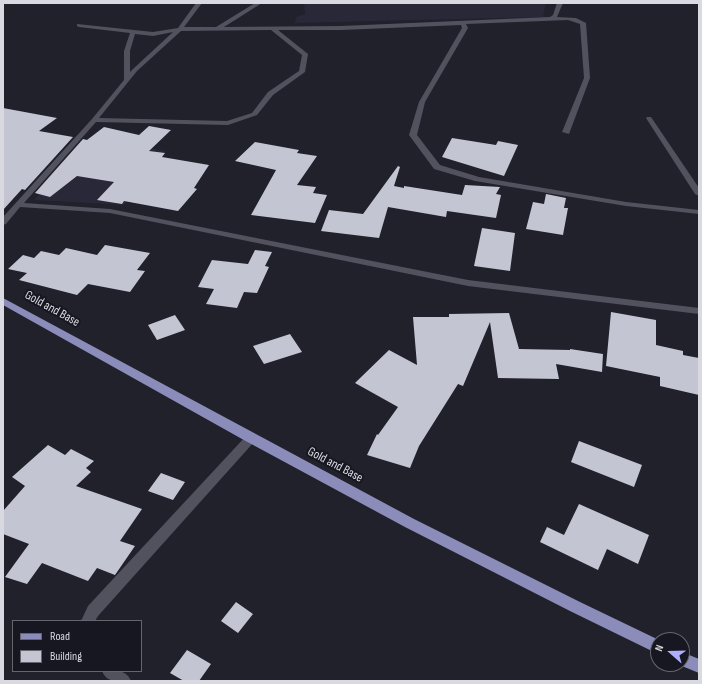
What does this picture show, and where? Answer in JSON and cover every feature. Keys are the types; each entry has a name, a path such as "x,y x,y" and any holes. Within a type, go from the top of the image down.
{"main road":[{"name":"Gold and Base","path":"3,300 250,439 489,564 650,644"}],"street":[{"path":"3,222 20,205 127,80 180,29 199,3"},
{"path":"217,29 259,3"},
{"path":"551,20 555,16 560,3"},
{"path":"78,25 154,34 180,29 341,28 570,18 579,20 583,23 587,78 566,132"},
{"path":"463,23 465,28 422,102 413,135 437,167 478,179 618,203 699,212"},
{"path":"94,120 228,123 255,114 263,99 273,89 288,83 302,72 305,54 273,29"},
{"path":"127,80 127,51 133,31"},
{"path":"649,118 699,194"},
{"path":"20,205 110,211 468,283 699,311"},
{"path":"88,620 92,611 250,439"},
{"path":"110,672 124,681"}],"shaded area":[{"path":"304,3 546,3 543,17 295,23 296,17 305,14"},
{"path":"88,138 166,151 124,205 34,200"}],"building":[{"path":"3,108 57,118 39,131 73,137 25,190 22,189 3,210"},
{"path":"149,126 171,130 149,151 165,153 162,157 209,165 194,188 197,189 178,211 124,201 122,204 97,200 114,182 77,176 50,197 35,193 83,139 87,140 104,127 139,135"},
{"path":"452,138 496,145 498,141 518,145 504,176 442,157"},
{"path":"255,142 299,150 297,153 317,156 297,185 316,187 313,193 327,195 315,223 251,215 276,170 235,161"},
{"path":"398,166 400,167 394,186 404,188 404,186 462,195 465,185 500,187 496,194 501,195 496,218 447,211 446,217 388,207 379,238 321,231 329,210 363,214"},
{"path":"546,194 566,198 564,208 568,208 563,235 526,229 533,202 544,204"},
{"path":"482,228 515,233 510,271 474,266"},
{"path":"105,245 150,253 137,270 145,271 130,292 88,284 77,295 19,280 27,273 8,269 23,255 34,258 41,251 59,255 66,248 97,255"},
{"path":"255,250 272,252 265,266 269,267 257,293 244,292 237,308 206,304 214,289 198,287 212,260 248,264"},
{"path":"611,312 656,320 656,345 683,351 683,355 699,358 699,395 660,386 660,377 606,366"},
{"path":"509,313 519,349 570,349 603,354 602,372 556,364 559,379 498,378 490,322 463,386 458,384 419,446 410,468 367,455 377,434 378,435 398,407 355,383 389,350 417,365 413,317 449,317 449,314"},
{"path":"175,315 185,330 157,340 148,325"},
{"path":"290,334 302,352 264,364 253,346"},
{"path":"579,441 642,465 634,487 571,462"},
{"path":"48,445 65,455 71,449 94,461 86,468 91,472 76,486 142,509 120,541 135,546 115,575 97,568 88,581 42,563 27,584 5,577 29,544 3,534 3,511 25,486 12,477"},
{"path":"161,473 185,482 173,500 148,491"},
{"path":"579,504 649,535 638,564 607,549 598,570 540,542 547,527 564,535"},
{"path":"236,602 253,614 238,633 221,621"},
{"path":"187,650 211,664 199,681 184,681 170,673"}]}
